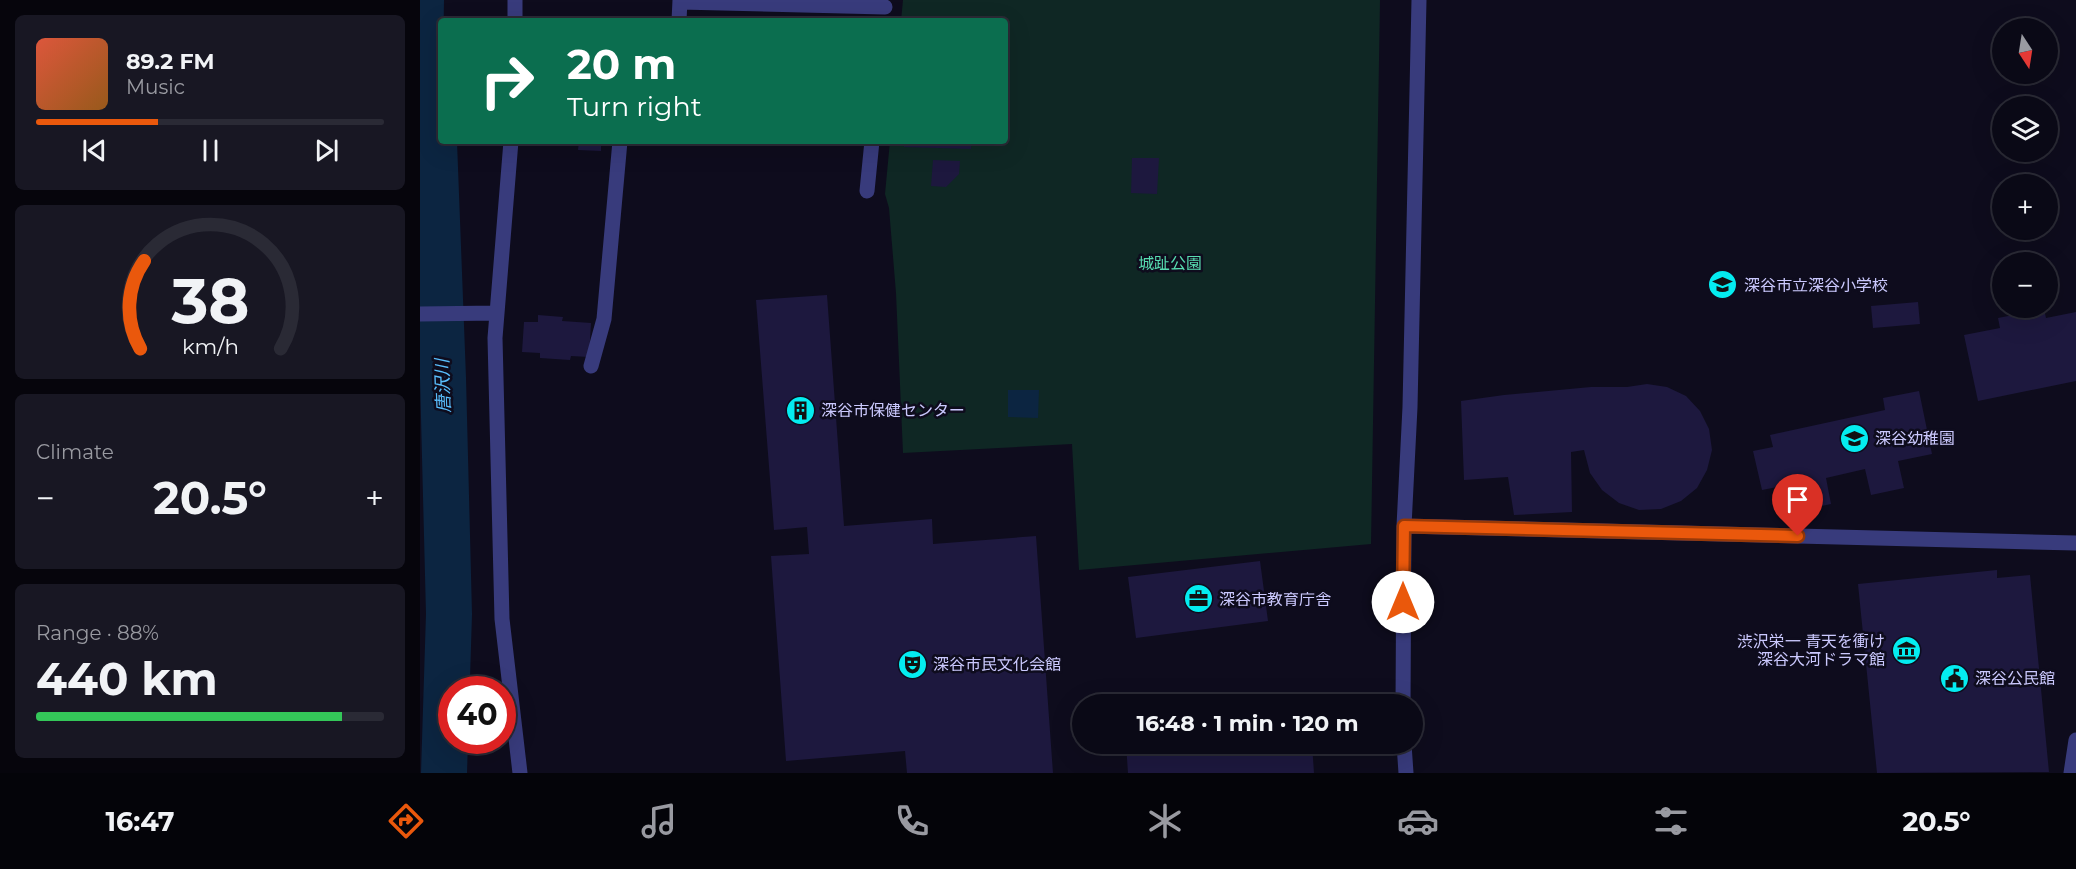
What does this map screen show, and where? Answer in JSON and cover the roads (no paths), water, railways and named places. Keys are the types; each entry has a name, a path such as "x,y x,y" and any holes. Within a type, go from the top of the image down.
{"street":[{"path":"515,0 515,18"},
{"path":"1403,694 1404,526 1410,407 1419,0"},
{"path":"678,18 680,1 884,9"},
{"path":"511,144 490,313 502,619 520,773"},
{"path":"591,366 604,319 620,144"},
{"path":"867,191 872,144"},
{"path":"420,314 490,313"},
{"path":"1404,526 2076,543"},
{"path":"2072,773 2076,741"},
{"path":"1405,754 1406,773"}],"water":[{"path":"1008,390 1039,390 1038,418 1008,417"}],"waterway":[{"name":"唐沢川","path":"421,0 420,59 434,142 443,378 449,614 444,773"}],"place":[{"name":"深谷市立深谷小学校","path":"1723,285"},
{"name":"深谷市保健センター","path":"800,410"},
{"name":"深谷幼稚園","path":"1854,438"},
{"name":"深谷市教育庁舎","path":"1198,599"},
{"name":"渋沢栄一 青天を衝け 深谷大河ドラマ館","path":"1906,650"},
{"name":"深谷市民文化会館","path":"912,664"},
{"name":"深谷公民館","path":"1954,678"}],"park label":[{"name":"城趾公園","path":"1170,263"}]}
